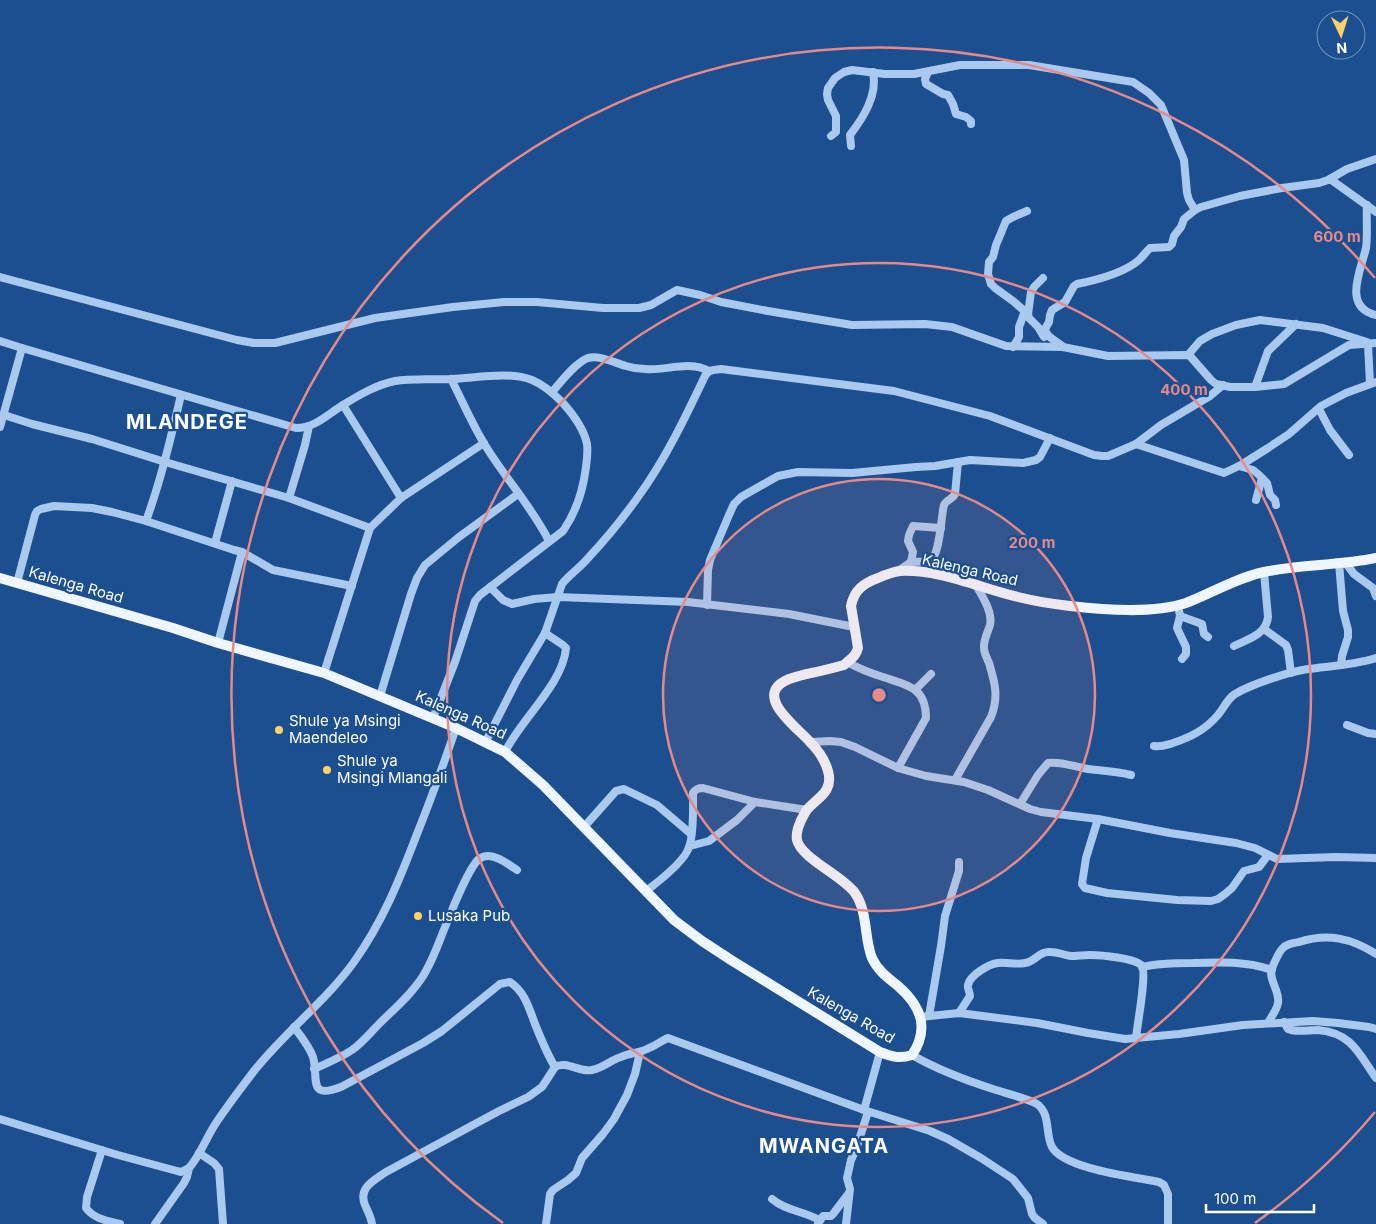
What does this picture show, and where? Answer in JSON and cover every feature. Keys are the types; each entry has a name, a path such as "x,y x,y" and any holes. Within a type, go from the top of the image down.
{"main road":[{"name":"Kalenga Road","path":"847,662 852,660 858,648 851,606 855,594 867,582 898,571 931,573 1018,597 1069,606 1128,610 1155,609 1185,603 1264,572 1376,558"},
{"name":"Kalenga Road","path":"0,578 173,628 218,643 324,672 486,741 505,752 543,785 674,920 702,941 880,1052 902,1058 912,1055"},
{"path":"847,662 844,665 785,681 777,687 774,694 775,702 781,712 811,742 826,763 829,775 827,788 820,798 807,810 800,822 797,834 798,842 808,856 855,893 861,904 872,959 881,972 898,986 925,1016 918,1046 912,1055"}],"street":[{"path":"831,136 836,132 837,124 835,113 827,94 835,78 844,72 852,70 885,74 914,74 960,65 1029,64 1133,82 1149,92 1161,105 1184,160 1187,192 1195,210"},
{"path":"851,146 850,135 863,118 875,83 873,72"},
{"path":"928,72 925,79 926,84 948,95 955,113 968,118 971,124"},
{"path":"1063,347 1047,335 1045,329 1052,310 1065,302 1074,286 1101,279 1127,267 1139,260 1150,248 1169,247 1184,218 1195,210 1240,196 1318,183 1376,159"},
{"path":"1330,179 1376,212"},
{"path":"1367,205 1365,249 1358,273 1356,292 1362,308 1368,313 1376,315"},
{"path":"1027,212 1013,216 1006,221 993,257 989,262 988,274 995,288 1026,313 1040,330 1047,347"},
{"path":"0,277 254,343 275,343 375,318 504,302 537,302 603,308 640,308 651,305 677,290 721,302 852,326 926,324 945,326 962,330 1000,345 1013,347 1063,347 1108,356 1188,355 1204,370 1213,382 1223,385 1255,387 1284,384 1349,346 1372,344"},
{"path":"1013,347 1019,337 1019,327 1026,313 1031,292 1043,278"},
{"path":"1188,355 1200,341 1217,331 1260,320 1323,328 1372,344"},
{"path":"1255,387 1268,351 1296,324"},
{"path":"0,341 296,428 309,426 370,390 395,381 516,376 530,379 552,392 568,409 584,434 587,445 584,482 579,502 563,531 480,594 475,602 455,662 433,718"},
{"path":"1136,444 1219,472 1229,472 1289,434 1318,408 1346,393 1373,383 1372,344"},
{"path":"0,427 4,415 4,401 22,348"},
{"path":"552,392 579,363 593,357 645,369 687,366 701,367 709,371 721,369 894,390 990,416 1094,455 1108,456 1136,444 1161,425 1210,396 1223,385"},
{"path":"486,741 517,680 545,633 562,584 596,550 638,497 664,457 709,371"},
{"path":"451,379 484,443 518,494 533,512 549,541"},
{"path":"146,522 156,495 181,395"},
{"path":"343,405 401,498"},
{"path":"1318,408 1330,430 1349,456"},
{"path":"4,415 92,439 289,498 370,528"},
{"path":"289,498 306,445 309,426"},
{"path":"707,605 710,560 734,504 741,497 778,476 798,472 852,472 935,466 977,459 1015,463 1030,462 1040,457 1050,438"},
{"path":"324,672 370,528 401,498 484,443"},
{"path":"898,571 911,562 933,559 945,503 954,496 958,462"},
{"path":"1239,466 1255,471 1262,478 1268,486 1270,495 1275,500 1276,505"},
{"path":"1256,500 1262,478"},
{"path":"215,543 232,481"},
{"path":"380,696 411,594 417,578 425,565 459,537 518,494"},
{"path":"16,583 34,515 41,509 54,506 92,508 146,522 242,552 273,570 352,586"},
{"path":"911,562 913,552 908,541 913,526 941,528"},
{"path":"218,643 242,552"},
{"path":"1342,562 1373,588 1376,596"},
{"path":"1341,665 1348,637 1343,611 1342,562"},
{"path":"1234,646 1257,634 1264,628 1268,618 1264,572"},
{"path":"955,780 995,708 996,686 984,646 990,616 976,585"},
{"path":"490,587 503,600 512,604 534,599 558,597 688,602 789,614 854,627"},
{"path":"1178,604 1180,616 1177,628 1186,647 1186,654 1182,658"},
{"path":"1180,616 1202,624 1204,634 1208,637"},
{"path":"1264,628 1286,645 1291,673"},
{"path":"505,752 511,740 550,688 562,664 566,648 545,633"},
{"path":"1154,746 1164,746 1196,734 1214,719 1229,699 1256,685 1308,669 1365,662 1376,658"},
{"path":"847,662 865,671 911,686 921,696 926,718 898,768"},
{"path":"916,690 931,674"},
{"path":"1347,726 1376,734"},
{"path":"155,1224 184,1183 189,1168 198,1152 237,1093 262,1062 327,994 352,964 376,929 394,892 456,728"},
{"path":"811,742 841,742 898,768 926,776 955,780 988,790 1041,812 1098,819 1236,843 1255,848 1277,859 1376,858"},
{"path":"1020,804 1038,775 1048,764 1064,763 1086,769 1115,771 1131,775"},
{"path":"646,891 687,853 692,834 694,794 696,789 703,788 755,802 807,810"},
{"path":"584,827 616,791 624,789 657,805 692,834"},
{"path":"690,846 709,841 737,820 755,802"},
{"path":"1098,819 1086,858 1082,884 1085,888 1176,900 1211,901 1222,897 1232,888 1244,871 1259,867 1268,855"},
{"path":"314,1069 343,1056 357,1047 418,983 477,861 486,856 494,857 518,870"},
{"path":"959,862 959,871 945,916 941,946 925,1016 959,1013 1037,1023 1116,1038 1179,1034 1225,1027 1284,1022 1326,1022 1369,1026 1376,1029"},
{"path":"1268,1023 1278,1004 1278,994 1272,977 1272,970 1279,953 1286,946 1310,938 1339,938 1351,941 1376,954"},
{"path":"959,1013 970,996 968,986 970,980 982,969 1000,963 1027,963 1045,952 1069,956 1091,955 1111,957 1128,960 1142,967 1166,963 1227,962 1252,964 1272,970"},
{"path":"1136,1038 1143,980 1142,967"},
{"path":"294,1027 302,1036 313,1057 316,1085 327,1092 341,1087 423,1043 442,1031 500,984 510,982 515,985 524,997 548,1056 555,1067"},
{"path":"1284,1022 1291,1030 1319,1030 1347,1039 1365,1060 1376,1078"},
{"path":"372,1224 370,1214 365,1205 364,1190 369,1183 386,1172 533,1093 542,1087 555,1067 559,1065 592,1070 621,1057 650,1048 670,1038 866,1111 930,1131 948,1139 1013,1179 1028,1198 1032,1214 1043,1224"},
{"path":"546,1224 550,1194 576,1173 582,1158 614,1119 627,1095 640,1052"},
{"path":"846,1224 850,1189 847,1178 851,1160 858,1144 880,1052"},
{"path":"912,1055 959,1077 1038,1105 1047,1120 1050,1142 1053,1148 1057,1153 1073,1162 1096,1170 1159,1182 1164,1185 1167,1188 1168,1194 1168,1224"},
{"path":"0,1119 177,1171 182,1172 189,1168"},
{"path":"102,1150 85,1205 93,1215 120,1224"},
{"path":"198,1152 214,1163 219,1169 223,1224"},
{"path":"772,1199 786,1208 808,1214 819,1222 825,1215 831,1216 849,1193"}],"place":[{"name":"Shule ya Msingi Maendeleo","path":"279,730"},
{"name":"Shule ya Msingi Mlangali","path":"327,770"},
{"name":"Lusaka Pub","path":"418,916"}],"district":[{"name":"MLANDEGE","path":"187,422"},
{"name":"MWANGATA","path":"824,1146"}]}
